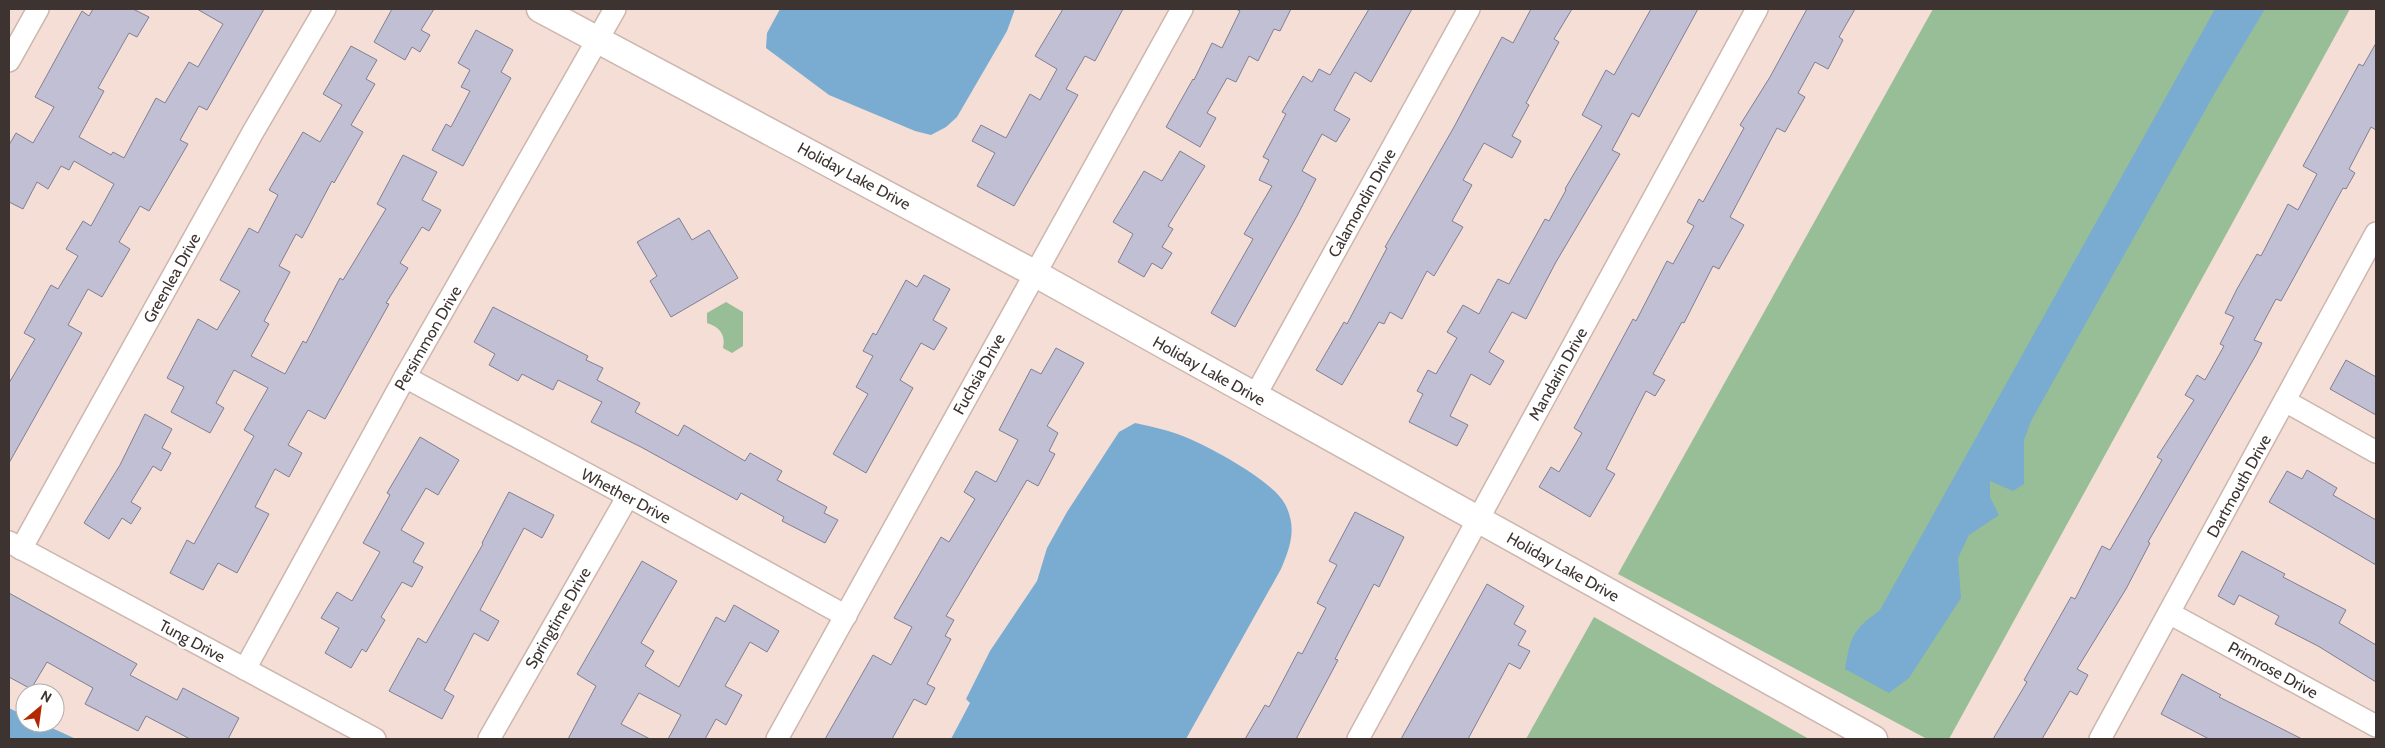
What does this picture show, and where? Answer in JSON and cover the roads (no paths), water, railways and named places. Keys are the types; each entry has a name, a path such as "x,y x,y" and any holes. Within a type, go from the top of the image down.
{"street":[{"path":"9,61 38,9"},
{"name":"Greenlea Drive","path":"15,546 325,9"},
{"name":"Holiday Lake Drive","path":"540,9 1034,273 1874,739"},
{"name":"Persimmon Drive","path":"245,670 405,377 615,9"},
{"name":"Fuchsia Drive","path":"777,739 1182,9"},
{"name":"Calamondin Drive","path":"1255,396 1469,9"},
{"name":"Mandarin Drive","path":"1358,739 1757,9"},
{"name":"Dartmouth Drive","path":"2100,739 2376,233"},
{"name":"Whether Drive","path":"405,377 628,496 846,616"},
{"path":"2285,401 2376,452"},
{"name":"Springtime Drive","path":"489,739 628,496"},
{"name":"Tung Drive","path":"15,546 375,739"},
{"name":"Primrose Drive","path":"2169,613 2376,726"}],"water":[{"path":"780,9 1015,9 1007,31 957,117 946,127 931,135 915,131 829,95 766,48 767,33"},
{"path":"2215,9 2265,9 2216,91 2031,421 2024,440 2024,484 2013,491 1990,481 1990,497 1999,515 1969,535 1958,558 1961,598 1909,678 1889,693 1845,669 1851,641 1858,629 1880,610"},
{"path":"1135,423 1183,436 1243,468 1270,487 1280,497 1286,506 1291,523 1291,538 1281,569 1186,739 951,739 970,703 966,699 990,651 1037,581 1047,548 1067,512 1119,432"},
{"path":"9,708 15,711 15,733 63,733 76,739 9,739"}]}
